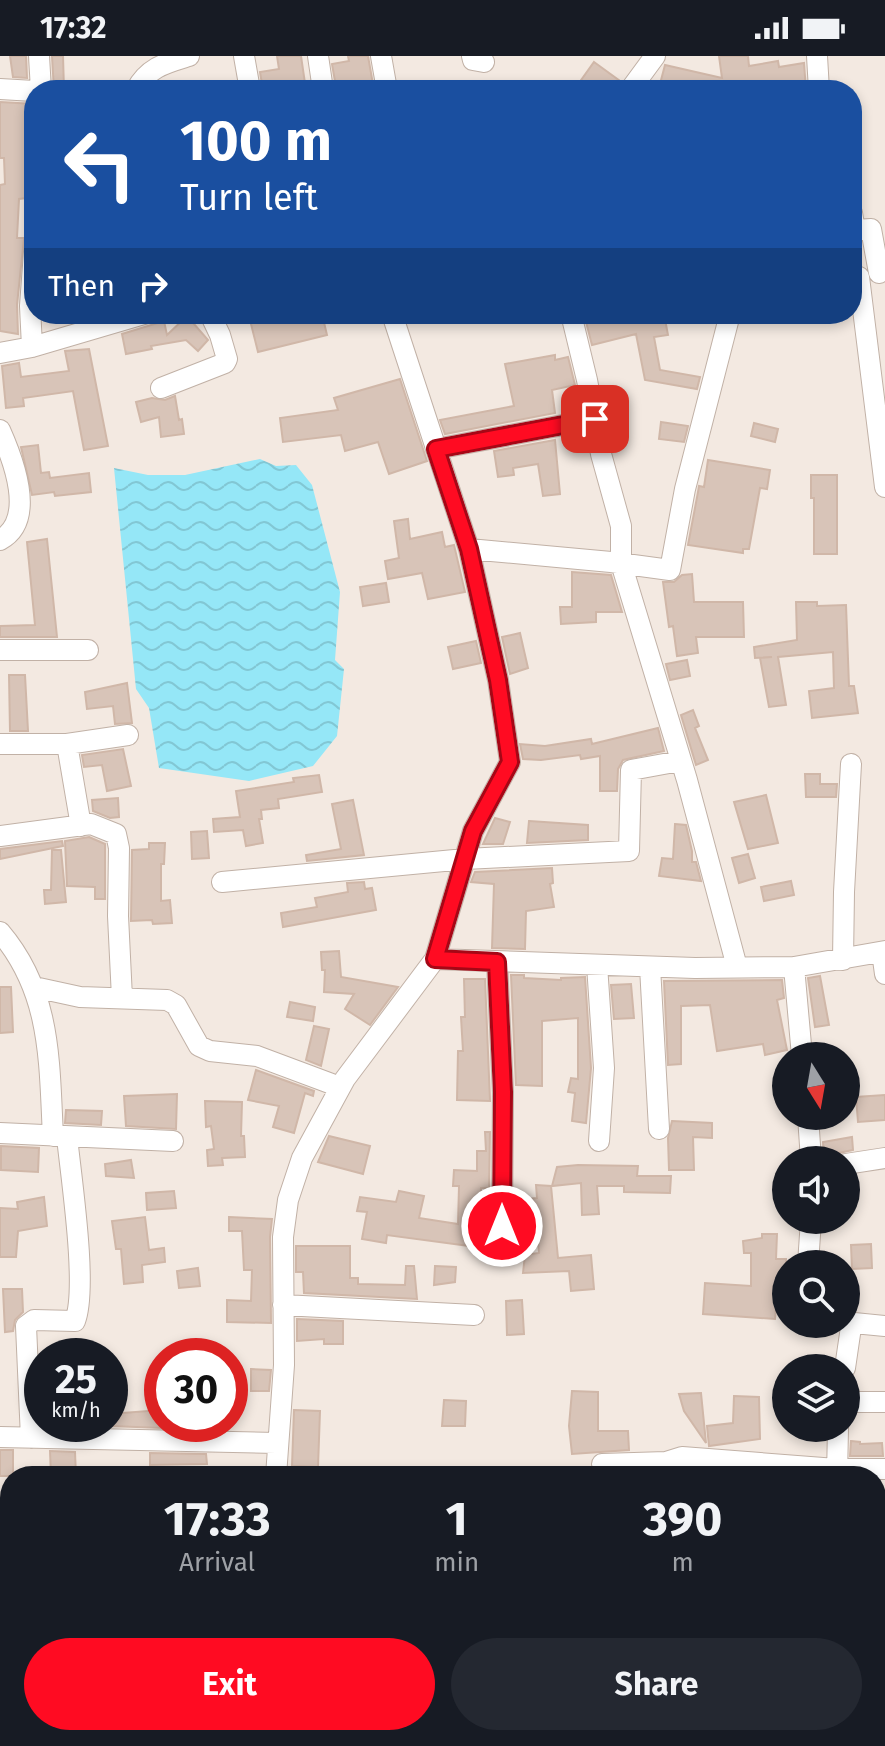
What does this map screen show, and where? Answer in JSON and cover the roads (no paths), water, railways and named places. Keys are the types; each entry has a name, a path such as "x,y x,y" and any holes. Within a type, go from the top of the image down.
{"street":[{"path":"39,56 40,80"},
{"path":"141,80 155,67 189,56"},
{"path":"244,56 248,80"},
{"path":"318,56 322,80"},
{"path":"381,56 385,80"},
{"path":"637,80 655,56"},
{"path":"817,56 818,80"},
{"path":"0,89 24,90"},
{"path":"862,230 871,229 882,272 862,276"},
{"path":"862,323 885,487"},
{"path":"31,324 32,347"},
{"path":"0,353 110,324"},
{"path":"161,388 225,363 227,359 215,324"},
{"path":"276,1466 284,1365 283,1237 288,1200 302,1158 340,1087 435,959 473,831 510,762 498,680 469,549 395,324"},
{"path":"573,324 621,526 621,563 737,967"},
{"path":"469,549 670,570 685,489 727,324"},
{"path":"436,449 595,419"},
{"path":"0,430 16,479 18,514 17,526 0,540"},
{"path":"0,650 88,650"},
{"path":"0,744 67,744 128,735"},
{"path":"67,744 81,826"},
{"path":"222,882 465,859 629,851 631,770 680,761"},
{"path":"843,960 851,764"},
{"path":"0,836 91,824 116,834 119,848 122,998"},
{"path":"0,932 34,987 47,1036 79,1283 75,1321 34,1320 26,1326 27,1338"},
{"path":"435,959 650,967 794,967 884,952 885,974"},
{"path":"497,962 503,1092 502,1226"},
{"path":"597,965 604,1068 599,1141"},
{"path":"650,967 659,1129"},
{"path":"794,967 801,1042"},
{"path":"34,987 80,997 167,1000 176,1005 199,1046 210,1051 257,1056 340,1087"},
{"path":"0,1133 173,1141"},
{"path":"860,1162 885,1158"},
{"path":"283,1305 474,1315"},
{"path":"847,1354 854,1323 885,1326"},
{"path":"860,1402 885,1402"},
{"path":"0,1437 24,1438"},
{"path":"128,1440 276,1443"},
{"path":"836,1466 837,1442"},
{"path":"602,1464 704,1458 779,1466"}],"water":[{"path":"260,459 276,466 296,465 312,485 340,592 335,660 344,669 337,736 313,766 249,781 159,768 149,708 136,689 114,468 148,475 185,475"}]}
